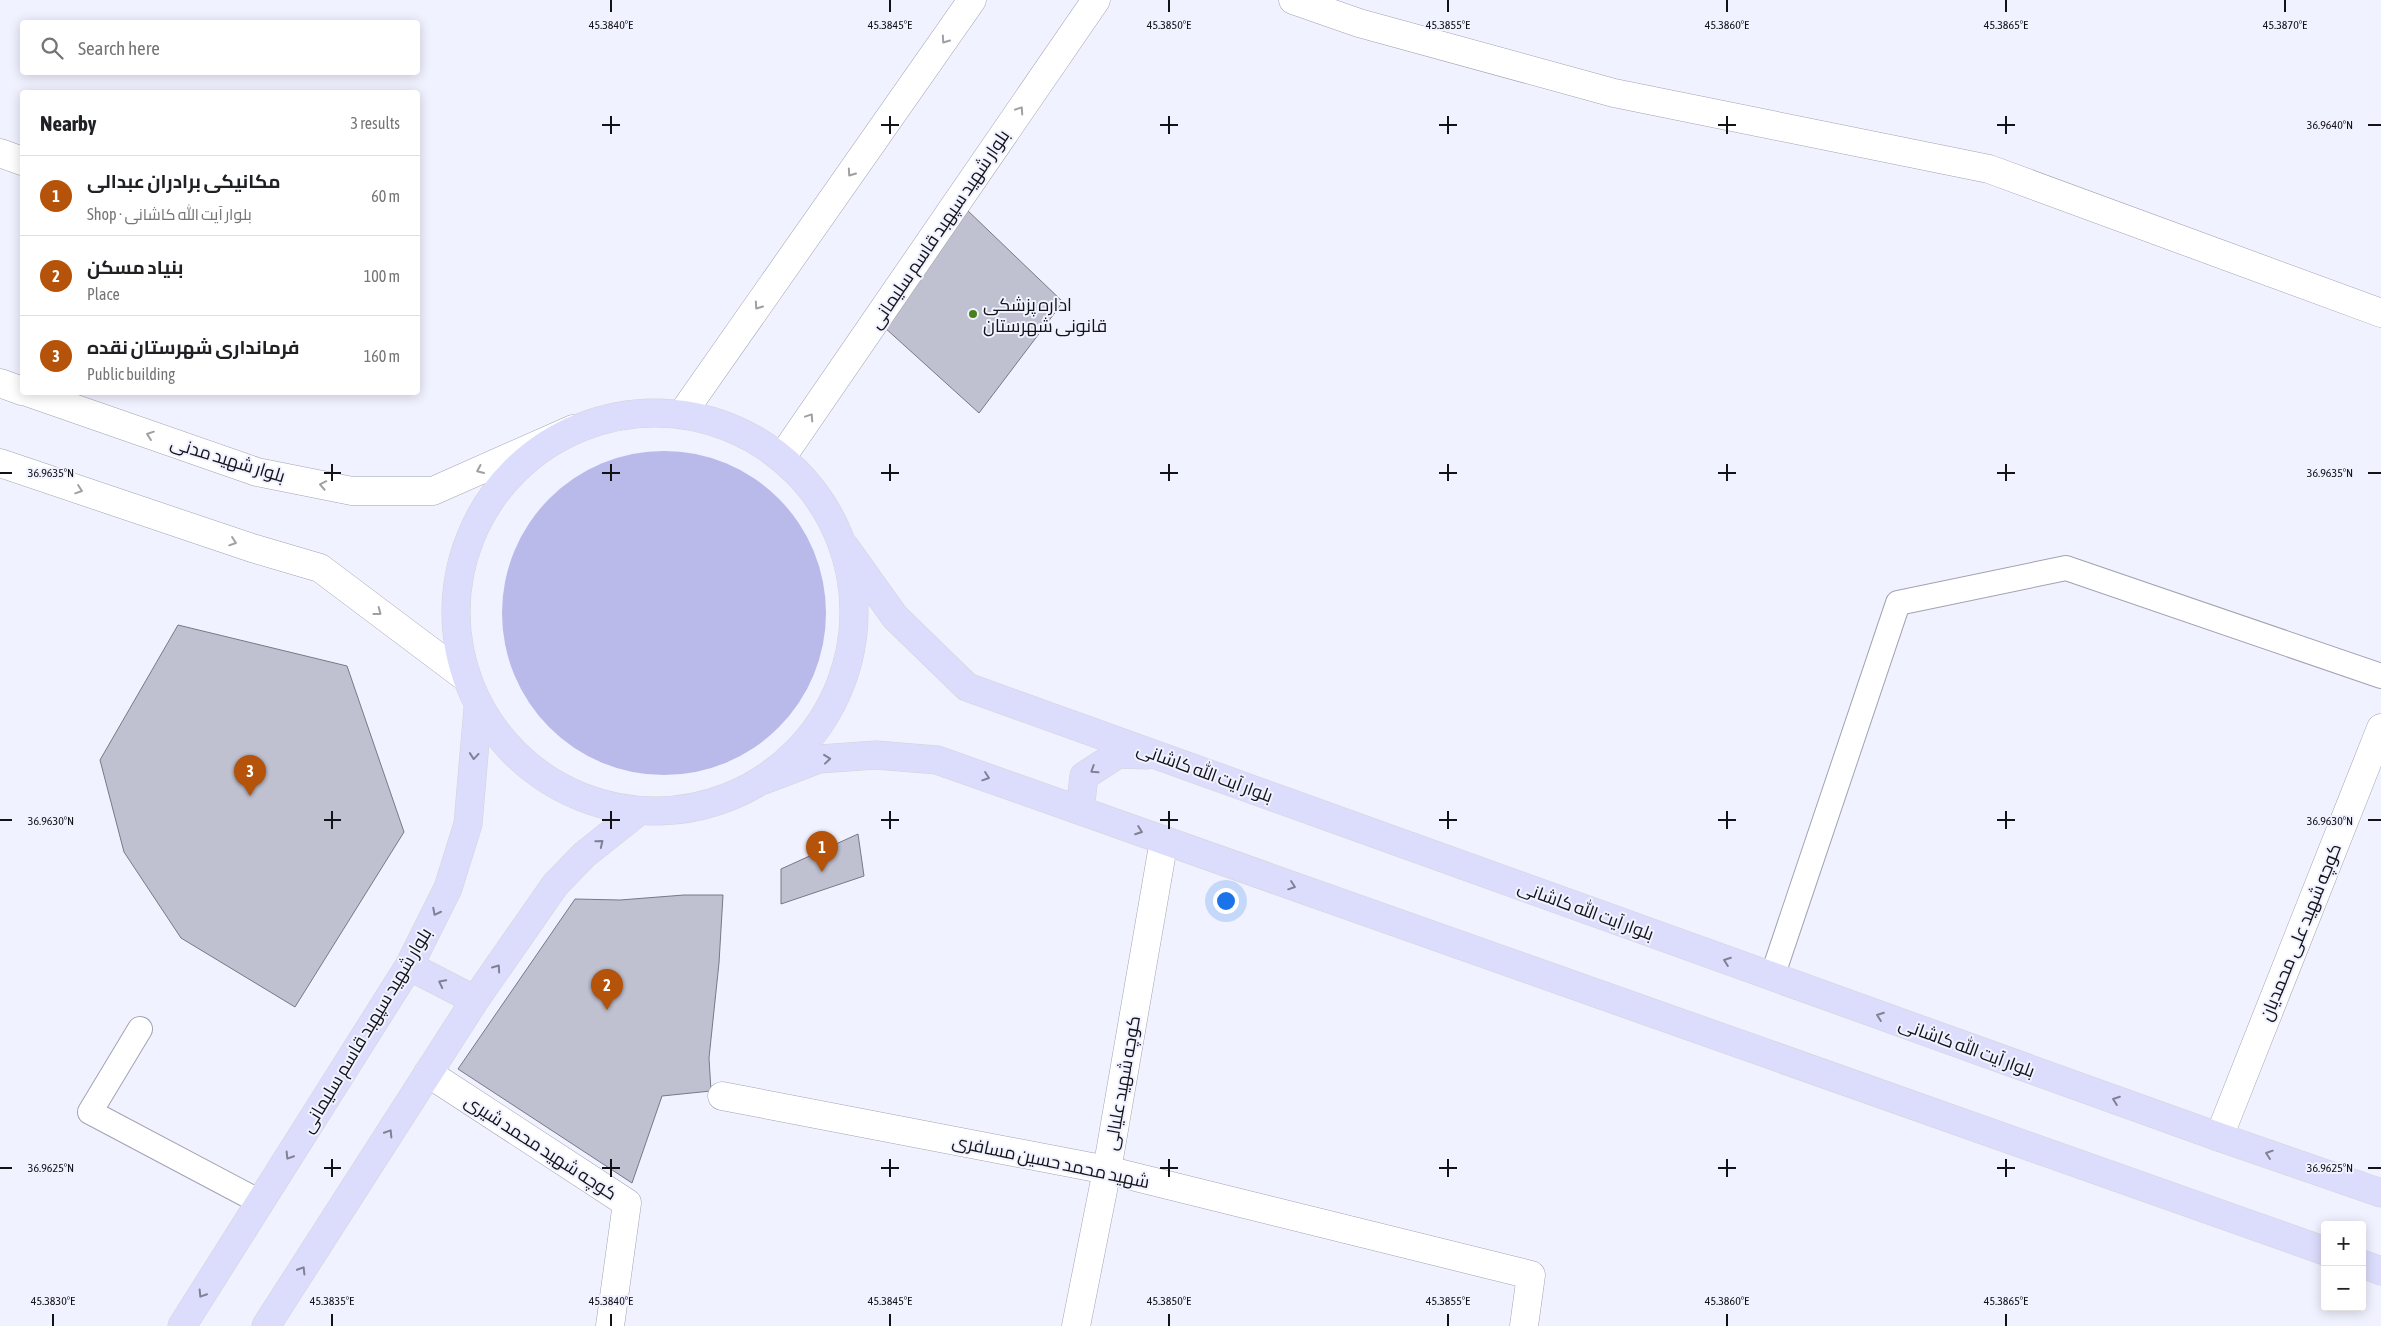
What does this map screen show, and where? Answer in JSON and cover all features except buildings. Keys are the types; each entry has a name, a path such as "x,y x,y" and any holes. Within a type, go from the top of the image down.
{"main road":[{"path":"764,780 804,746 834,702 852,652 856,599 845,547 820,498 782,457 735,429 682,414 626,414 573,430 531,455 496,490 471,532 457,580 454,629 465,677 478,708 507,748 545,780 590,801 638,812 682,810 724,800 764,780 819,759 876,755 937,760 2321,1250"},
{"name":"بلوار آیت الله کاشانی","path":"845,547 895,617 967,687 2219,1137 2381,1193"},
{"name":"بلوار شهید سپهبد قاسم سلیمانی","path":"182,1326 409,966 448,888 468,824 478,708"},
{"path":"1080,810 1084,776 1118,754 1156,755"},
{"path":"266,1326 474,1000 556,885 584,855 638,812"},
{"path":"409,966 474,1000"},
{"path":"2366,1265 2381,1270"}],"street":[{"path":"682,414 972,0"},
{"name":"بلوار شهید سپهبد قاسم سلیمانی","path":"782,457 1096,0"},
{"path":"1293,0 1359,23 1614,93 1989,169 2381,314"},
{"path":"0,153 20,160"},
{"path":"0,383 20,390"},
{"name":"بلوار شهید مدنی","path":"37,395 257,472 352,491 433,491 573,430"},
{"path":"0,463 252,548 320,568 465,677"},
{"name":"کوچه شهید علی محمدیان","path":"2219,1137 2381,728"},
{"name":"کوچه شهید علیالی","path":"1076,1326 1107,1170 1164,840"},
{"name":"کوچه شهید محمد شیری","path":"428,1073 627,1203 610,1326"},
{"name":"شهید محمد حسین مسافری","path":"722,1096 1107,1170 1531,1275 1524,1326"}],"lane":[{"path":"1772,977 1898,603 2066,568 2381,676"},
{"path":"140,1029 90,1112 260,1202"}],"shaded area":[{"path":"664,451 696,454 726,463 754,478 779,498 799,523 814,551 823,581 826,613 823,645 814,675 799,703 779,728 754,748 726,763 696,772 664,775 632,772 602,763 574,748 549,728 529,703 514,675 505,645 502,613 505,581 514,551 529,523 549,498 574,478 602,463 632,454"}],"place":[{"name":"اداره پزشکی قانونی شهرستان","path":"973,314"},
{"name":"فرمانداری شهرستان نقده","path":"250,796"},
{"name":"مکانیکی برادران عبدالی","path":"822,872"},
{"name":"بنیاد مسکن","path":"607,1010"}]}
